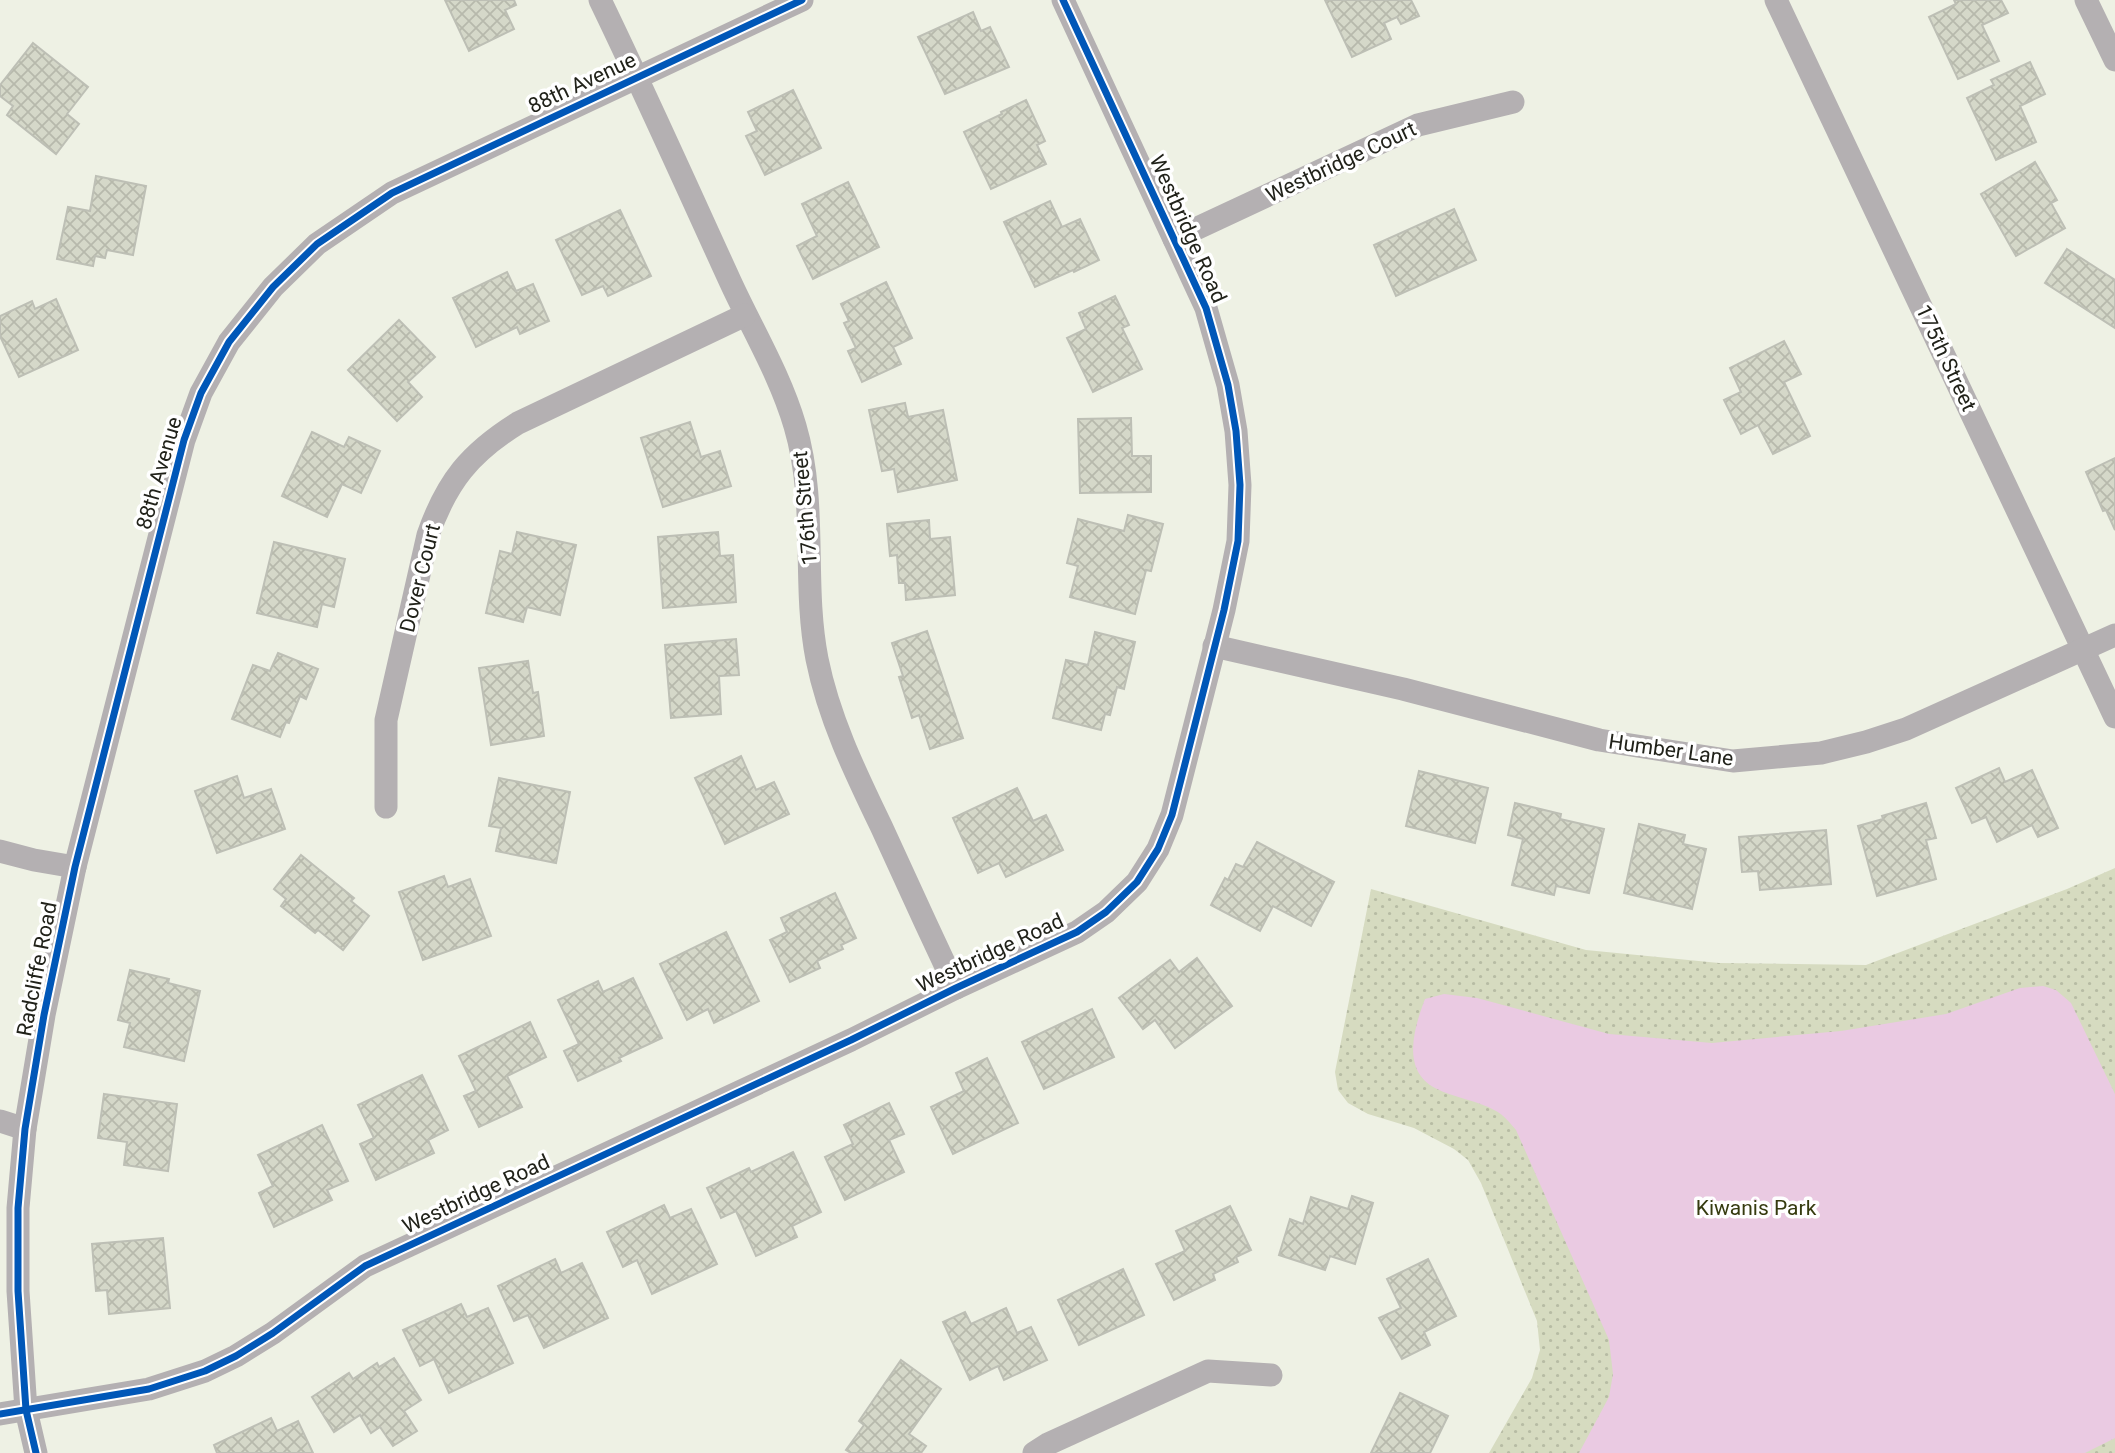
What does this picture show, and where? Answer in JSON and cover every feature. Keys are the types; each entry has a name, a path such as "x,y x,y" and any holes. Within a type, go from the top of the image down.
{"street":[{"name":"176th Street","path":"600,0 745,315 782,387 796,428 805,474 810,515 812,615 816,648 832,714 846,751 956,988"},
{"name":"88th Avenue","path":"75,867 184,440 201,393 229,342 273,287 317,244 392,193 802,0"},
{"name":"Westbridge Road","path":"0,1414 149,1389 205,1371 273,1333 365,1266 1077,932 1106,912 1137,882 1158,849 1172,815 1238,541 1240,485 1236,431 1228,384 1206,309 1063,0"},
{"name":"175th Street","path":"1776,0 2115,717"},
{"path":"2086,0 2115,60"},
{"name":"Westbridge Court","path":"1174,239 1418,125 1513,102"},
{"name":"Dover Court","path":"386,807 386,720 428,535 436,511 458,473 485,445 518,423 745,315"},
{"name":"Humber Lane","path":"1214,646 1599,740 1733,761 1821,753 1886,736 2115,635"},
{"path":"0,851 75,867"},
{"name":"Radcliffe Road","path":"36,1453 26,1410 18,1291 18,1208 25,1129 44,1015 75,867"},
{"path":"0,1121 25,1129"},
{"path":"1034,1453 1048,1444 1208,1371 1271,1375"}],"green space":[{"name":"Kiwanis Park","path":"2115,868 2115,1453 1489,1453 1532,1378 1540,1350 1537,1321 1481,1183 1468,1160 1454,1149 1414,1128 1368,1114 1348,1103 1338,1090 1335,1072 1371,889 1586,950 1719,963 1866,965 2067,889"}],"shaded area":[{"name":"Kiwanis Park","path":"2043,986 2056,990 2071,1003 2115,1094 2115,1438 2085,1453 1579,1453 1609,1397 1613,1374 1609,1340 1516,1130 1499,1113 1435,1088 1424,1080 1418,1071 1414,1060 1414,1035 1425,999 1444,994 1477,998 1609,1034 1712,1043 1841,1031 1946,1014 2020,988"}],"building":[{"path":"445,0 514,0 516,5 505,10 514,29 469,51"},
{"path":"1325,0 1411,0 1419,16 1401,24 1397,17 1384,23 1391,39 1352,57"},
{"path":"1954,0 2001,0 2008,13 1982,25 1999,61 1958,79 1929,17 1956,4"},
{"path":"973,12 981,31 990,27 1009,67 945,94 918,37"},
{"path":"33,43 88,87 67,114 79,124 56,154 7,115 13,106 0,96 0,85"},
{"path":"2030,62 2045,94 2020,106 2036,142 1996,160 1967,98 1994,85 1991,80"},
{"path":"793,90 821,148 765,175 746,136 757,131 748,112"},
{"path":"1026,100 1045,141 1037,145 1046,164 991,189 964,132"},
{"path":"2035,162 2057,200 2051,203 2065,228 2016,256 1981,194"},
{"path":"96,176 146,186 133,255 107,250 105,258 95,256 93,266 57,259 68,207 90,211"},
{"path":"848,182 879,247 813,279 797,246 817,236 802,204"},
{"path":"1050,201 1062,227 1080,219 1099,260 1035,287 1004,222"},
{"path":"1454,209 1476,260 1396,296 1374,245"},
{"path":"620,210 651,276 608,296 603,286 582,295 556,240"},
{"path":"2067,249 2115,280 2115,328 2045,283"},
{"path":"507,272 516,291 533,284 549,321 520,334 517,327 476,347 453,298"},
{"path":"886,282 912,338 893,347 901,364 862,382 848,351 856,348 844,323 849,321 841,304"},
{"path":"1115,296 1129,325 1122,328 1142,369 1093,392 1067,338 1086,329 1079,313"},
{"path":"56,299 78,350 19,377 0,336 0,316 32,301 35,309"},
{"path":"399,320 435,357 408,382 422,397 397,421 348,370"},
{"path":"1784,341 1801,374 1784,382 1810,436 1773,454 1758,425 1741,434 1724,400 1741,392 1730,368"},
{"path":"905,403 908,417 943,410 957,480 898,492 894,469 882,471 869,410"},
{"path":"1131,418 1132,456 1151,456 1151,492 1080,493 1078,419"},
{"path":"690,422 701,457 720,451 731,486 663,507 641,438"},
{"path":"312,432 344,447 349,437 380,451 361,493 342,484 327,517 282,496"},
{"path":"2115,458 2115,530 2106,510 2103,511 2086,472"},
{"path":"1128,515 1163,524 1151,571 1146,570 1135,614 1070,597 1078,566 1067,563 1078,519 1124,531"},
{"path":"929,520 930,539 950,537 955,595 906,600 905,583 899,583 897,555 890,556 887,524"},
{"path":"517,532 576,545 560,615 527,607 523,622 486,613 500,551 512,554"},
{"path":"718,532 720,556 733,555 736,602 663,608 658,537"},
{"path":"274,542 345,559 334,607 322,604 317,627 257,613"},
{"path":"927,631 963,738 930,749 919,715 912,718 899,677 903,676 892,643"},
{"path":"1095,632 1135,642 1124,689 1117,687 1110,715 1105,714 1101,730 1053,718 1066,660 1088,665"},
{"path":"736,639 739,675 719,676 721,714 671,718 665,645"},
{"path":"278,653 318,669 306,699 300,696 280,737 232,719 253,665 270,671"},
{"path":"528,661 533,693 538,692 544,736 491,745 479,668"},
{"path":"741,756 756,790 774,782 789,814 725,844 695,778"},
{"path":"1999,768 2005,782 2032,770 2058,828 2038,837 2032,825 1997,842 1986,817 1972,823 1956,788"},
{"path":"1419,771 1488,788 1475,843 1406,826"},
{"path":"237,776 244,798 271,789 285,829 217,853 195,791"},
{"path":"499,778 570,792 556,863 496,851 501,828 489,826"},
{"path":"1017,788 1033,821 1046,815 1063,850 1006,877 999,863 978,873 953,818"},
{"path":"1515,803 1561,814 1560,819 1604,829 1589,893 1556,886 1554,895 1512,885 1523,839 1508,835"},
{"path":"1926,803 1936,838 1926,840 1936,879 1877,896 1858,826"},
{"path":"1639,824 1685,835 1683,844 1706,849 1692,909 1624,893"},
{"path":"1826,830 1831,884 1760,890 1758,871 1742,872 1739,837"},
{"path":"1257,842 1334,882 1311,926 1273,906 1260,931 1211,905 1225,878 1228,880 1236,864 1243,867"},
{"path":"301,855 354,898 351,901 369,916 343,950 318,930 315,933 281,906 286,899 274,889"},
{"path":"444,876 448,887 470,879 491,936 423,960 399,892"},
{"path":"835,893 856,938 841,945 843,949 817,961 820,968 790,982 770,940 787,932 781,918"},
{"path":"726,932 759,1001 714,1023 708,1009 687,1020 660,964"},
{"path":"1197,958 1232,1006 1175,1048 1155,1020 1143,1029 1119,998 1170,960 1179,972"},
{"path":"130,970 169,979 168,983 200,991 184,1061 124,1047 130,1023 118,1020"},
{"path":"633,978 662,1038 578,1081 564,1051 579,1044 558,1000 598,981 603,992"},
{"path":"1092,1009 1114,1057 1044,1089 1022,1042"},
{"path":"530,1022 546,1057 507,1076 522,1107 479,1127 464,1096 476,1091 459,1056"},
{"path":"987,1058 1018,1123 953,1154 931,1107 964,1091 956,1073"},
{"path":"422,1075 448,1130 428,1140 434,1153 376,1180 360,1144 374,1138 358,1105"},
{"path":"104,1094 177,1104 168,1171 124,1165 127,1142 98,1138"},
{"path":"889,1103 904,1134 889,1140 904,1172 845,1200 825,1157 853,1144 844,1125"},
{"path":"322,1125 348,1181 327,1190 332,1200 274,1227 259,1193 273,1186 258,1155"},
{"path":"793,1152 821,1212 792,1226 797,1237 756,1256 736,1211 721,1218 707,1188 749,1168 751,1172"},
{"path":"1352,1196 1373,1203 1355,1264 1330,1256 1325,1270 1279,1255 1290,1219 1303,1224 1311,1197 1348,1209"},
{"path":"664,1205 670,1218 691,1209 717,1264 652,1294 637,1260 623,1267 607,1232"},
{"path":"1230,1206 1251,1250 1236,1257 1238,1262 1213,1274 1215,1280 1174,1300 1156,1264 1185,1251 1176,1231"},
{"path":"163,1238 170,1308 109,1314 107,1290 96,1291 92,1244"},
{"path":"555,1259 561,1273 582,1263 608,1318 544,1348 528,1315 514,1321 498,1286"},
{"path":"1428,1259 1456,1316 1424,1332 1430,1345 1402,1359 1379,1318 1401,1308 1387,1279"},
{"path":"1123,1269 1144,1315 1079,1345 1058,1300"},
{"path":"461,1304 467,1317 488,1308 513,1363 449,1393 434,1359 420,1366 403,1330"},
{"path":"1006,1308 1017,1333 1031,1327 1047,1360 1004,1380 998,1366 970,1380 943,1322 965,1312 971,1324"},
{"path":"394,1358 421,1400 404,1411 417,1431 393,1446 380,1427 371,1433 360,1415 334,1432 312,1397 349,1373 353,1379 377,1363 379,1367"},
{"path":"901,1360 941,1389 909,1434 926,1446 921,1453 851,1453 846,1450 864,1425 859,1421"},
{"path":"1400,1393 1448,1416 1430,1453 1371,1453"},
{"path":"271,1418 277,1431 298,1421 313,1453 217,1453 214,1445"}],"cycle path":[{"path":"36,1453 26,1410 18,1291 18,1208 25,1129 44,1015 75,867 184,440 201,393 229,342 273,287 317,244 392,193 802,0"},
{"path":"0,1414 149,1389 205,1371 273,1333 365,1266 1077,932 1106,912 1137,882 1158,849 1172,815 1224,610 1238,541 1240,485 1236,431 1228,385 1206,308 1063,0"}]}
